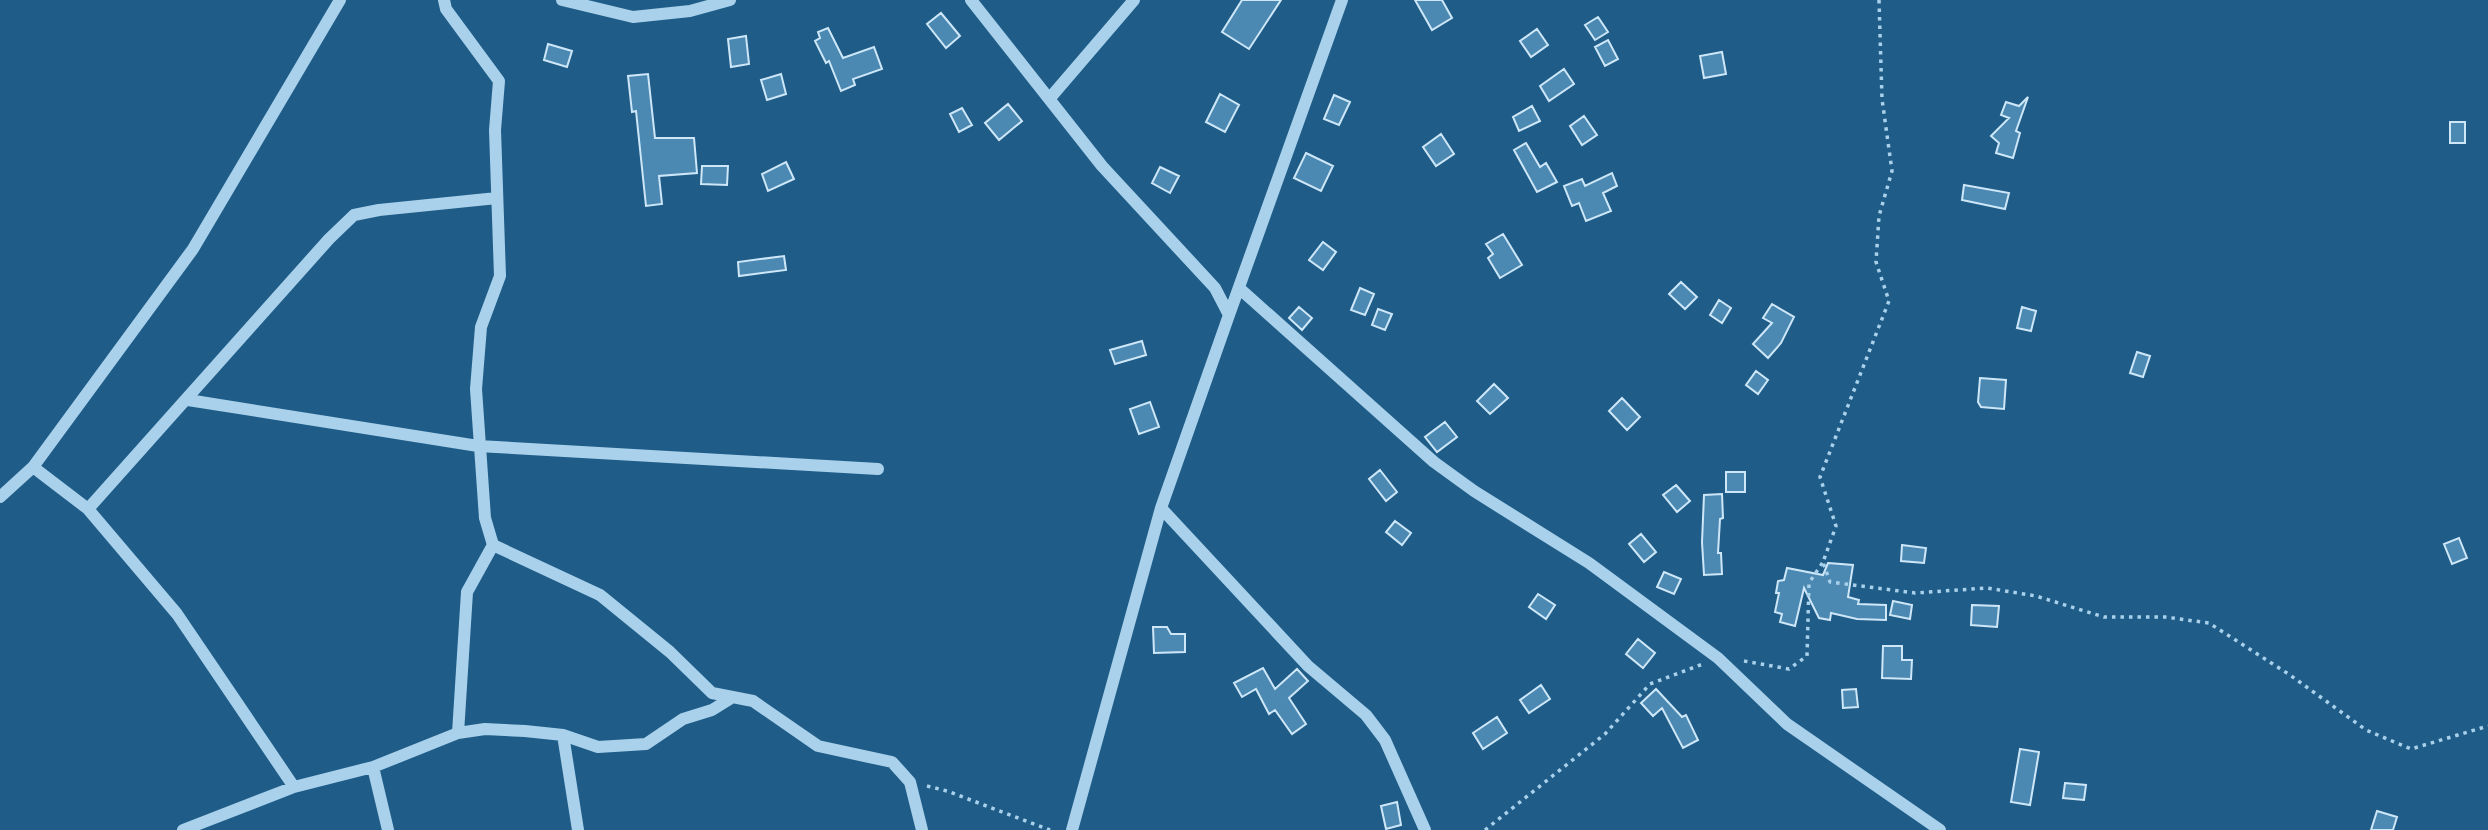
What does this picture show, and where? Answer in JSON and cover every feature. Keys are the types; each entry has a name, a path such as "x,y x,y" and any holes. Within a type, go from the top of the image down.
{"street":[{"path":"0,497 33,467 193,249 340,0"},
{"path":"444,0 446,9 499,81 495,130 500,276 481,327 476,389 485,518 493,545 467,592 458,733"},
{"path":"562,0 633,17 690,11 730,0"},
{"path":"971,0 1102,166 1215,288 1229,315"},
{"path":"1050,98 1134,0"},
{"path":"1072,830 1161,508 1342,0"},
{"path":"88,509 329,239 354,215 497,198"},
{"path":"1239,288 1434,461 1474,491 1589,563 1718,658 1787,724 1940,830"},
{"path":"188,400 478,446 878,469"},
{"path":"33,467 88,509 177,614 294,787"},
{"path":"1161,508 1308,666 1366,715 1385,740 1425,830"},
{"path":"493,545 600,595 670,652 712,692 753,701 818,746 892,762 911,782 922,830"},
{"path":"183,830 294,787 373,767 458,733 485,729 563,735 598,747 646,744 683,719 712,710 733,697"},
{"path":"563,735 578,830"},
{"path":"373,767 388,830"}],"path":[{"path":"1485,830 1605,734 1650,684 1718,658 1789,669 1807,656 1809,583 1824,562 1836,526 1820,477 1889,301 1876,262 1880,216 1892,171 1882,99 1879,0"},
{"path":"1824,562 1830,582 1915,593 1987,587 2035,596 2104,617 2165,617 2209,623 2290,675 2366,730 2411,748 2488,726"},
{"path":"911,782 947,791 1050,830"}],"building":[{"path":"1242,0 1281,0 1249,49 1222,32"},
{"path":"1415,0 1442,0 1452,18 1432,30"},
{"path":"941,13 960,36 946,48 927,24"},
{"path":"1598,17 1608,32 1595,40 1585,25"},
{"path":"828,28 843,58 874,47 882,69 853,79 855,85 841,91 829,61 826,63 815,41 820,38 818,32"},
{"path":"1537,29 1548,45 1531,57 1520,41"},
{"path":"746,36 749,64 731,67 728,39"},
{"path":"1608,40 1618,59 1605,66 1595,47"},
{"path":"548,44 572,51 567,67 544,60"},
{"path":"1722,52 1726,74 1704,78 1700,56"},
{"path":"1564,69 1574,84 1549,101 1540,86"},
{"path":"648,74 655,138 694,138 697,173 659,176 662,204 646,206 636,111 632,112 628,76"},
{"path":"781,74 786,94 767,100 761,80"},
{"path":"1220,94 1239,105 1225,132 1206,122"},
{"path":"1334,95 1350,102 1339,125 1324,119"},
{"path":"2028,97 2016,131 2020,133 2013,158 1996,153 1999,143 1991,136 2009,118 2001,115 2006,102 2019,106"},
{"path":"1008,104 1022,121 999,140 985,123"},
{"path":"1532,106 1540,121 1519,131 1513,117"},
{"path":"962,108 972,125 959,132 950,114"},
{"path":"1584,116 1597,135 1582,145 1570,126"},
{"path":"2450,122 2465,122 2465,143 2450,143"},
{"path":"1441,134 1454,154 1436,166 1423,147"},
{"path":"1526,143 1540,167 1546,163 1557,182 1537,192 1514,150"},
{"path":"1306,153 1333,166 1321,191 1294,178"},
{"path":"786,162 794,179 768,191 762,174"},
{"path":"702,166 728,166 727,185 701,184"},
{"path":"1160,167 1179,176 1170,193 1152,183"},
{"path":"1612,173 1617,186 1603,193 1611,211 1586,221 1579,203 1572,206 1564,186 1582,179 1585,186"},
{"path":"1964,185 2009,193 2005,209 1962,200"},
{"path":"1503,234 1522,265 1500,278 1488,258 1493,254 1486,244"},
{"path":"1323,242 1336,252 1323,270 1309,260"},
{"path":"784,256 786,270 739,276 738,262"},
{"path":"1681,282 1697,297 1685,309 1669,294"},
{"path":"1360,288 1374,294 1365,315 1351,310"},
{"path":"1719,300 1731,308 1722,323 1710,315"},
{"path":"1772,304 1794,317 1781,343 1768,358 1753,344 1772,323 1763,318"},
{"path":"1299,307 1312,318 1302,330 1289,318"},
{"path":"2022,307 2036,311 2031,331 2017,328"},
{"path":"1378,309 1392,314 1385,330 1372,325"},
{"path":"1142,341 1146,355 1115,364 1110,350"},
{"path":"2137,352 2150,356 2143,377 2130,373"},
{"path":"1756,371 1768,380 1758,394 1746,385"},
{"path":"1980,378 2006,380 2004,409 1981,407 1978,402"},
{"path":"1494,384 1508,398 1490,414 1477,401"},
{"path":"1622,398 1640,417 1627,430 1609,411"},
{"path":"1150,402 1159,427 1139,434 1130,409"},
{"path":"1445,422 1457,437 1437,452 1425,437"},
{"path":"1380,470 1397,492 1386,501 1369,479"},
{"path":"1726,472 1745,472 1745,492 1726,492"},
{"path":"1676,485 1690,501 1677,512 1663,495"},
{"path":"1722,494 1723,518 1720,519 1718,553 1721,553 1722,574 1704,575 1704,495"},
{"path":"1395,521 1411,533 1402,545 1386,532"},
{"path":"1641,534 1656,552 1644,562 1629,544"},
{"path":"2459,538 2467,558 2452,564 2444,544"},
{"path":"1902,545 1926,548 1924,563 1901,561"},
{"path":"1828,563 1853,565 1848,597 1859,600 1858,604 1886,605 1886,620 1857,619 1831,613 1830,620 1819,618 1804,588 1795,626 1780,622 1782,614 1775,612 1779,593 1776,593 1778,581 1784,580 1787,568 1823,575"},
{"path":"1664,572 1681,579 1674,594 1657,587"},
{"path":"1538,594 1555,605 1546,619 1529,607"},
{"path":"1893,601 1912,605 1910,619 1890,615"},
{"path":"1972,605 1999,606 1997,627 1971,625"},
{"path":"1153,627 1167,627 1171,634 1185,634 1185,652 1154,653"},
{"path":"1638,639 1655,653 1643,668 1626,654"},
{"path":"1883,646 1902,646 1902,660 1912,660 1911,679 1882,678"},
{"path":"1263,668 1275,689 1297,669 1308,681 1289,698 1306,724 1292,734 1275,710 1269,714 1256,689 1242,697 1234,683"},
{"path":"1541,685 1550,699 1529,713 1520,700"},
{"path":"1656,689 1682,717 1686,715 1698,740 1683,748 1662,708 1653,716 1641,703"},
{"path":"1856,689 1858,707 1843,708 1842,690"},
{"path":"1497,717 1507,733 1483,749 1473,733"},
{"path":"2020,749 2039,752 2030,805 2011,802"},
{"path":"2065,783 2086,785 2084,800 2063,798"},
{"path":"1397,802 1401,825 1386,829 1381,806"},
{"path":"2377,811 2397,817 2393,830 2371,830"}]}
